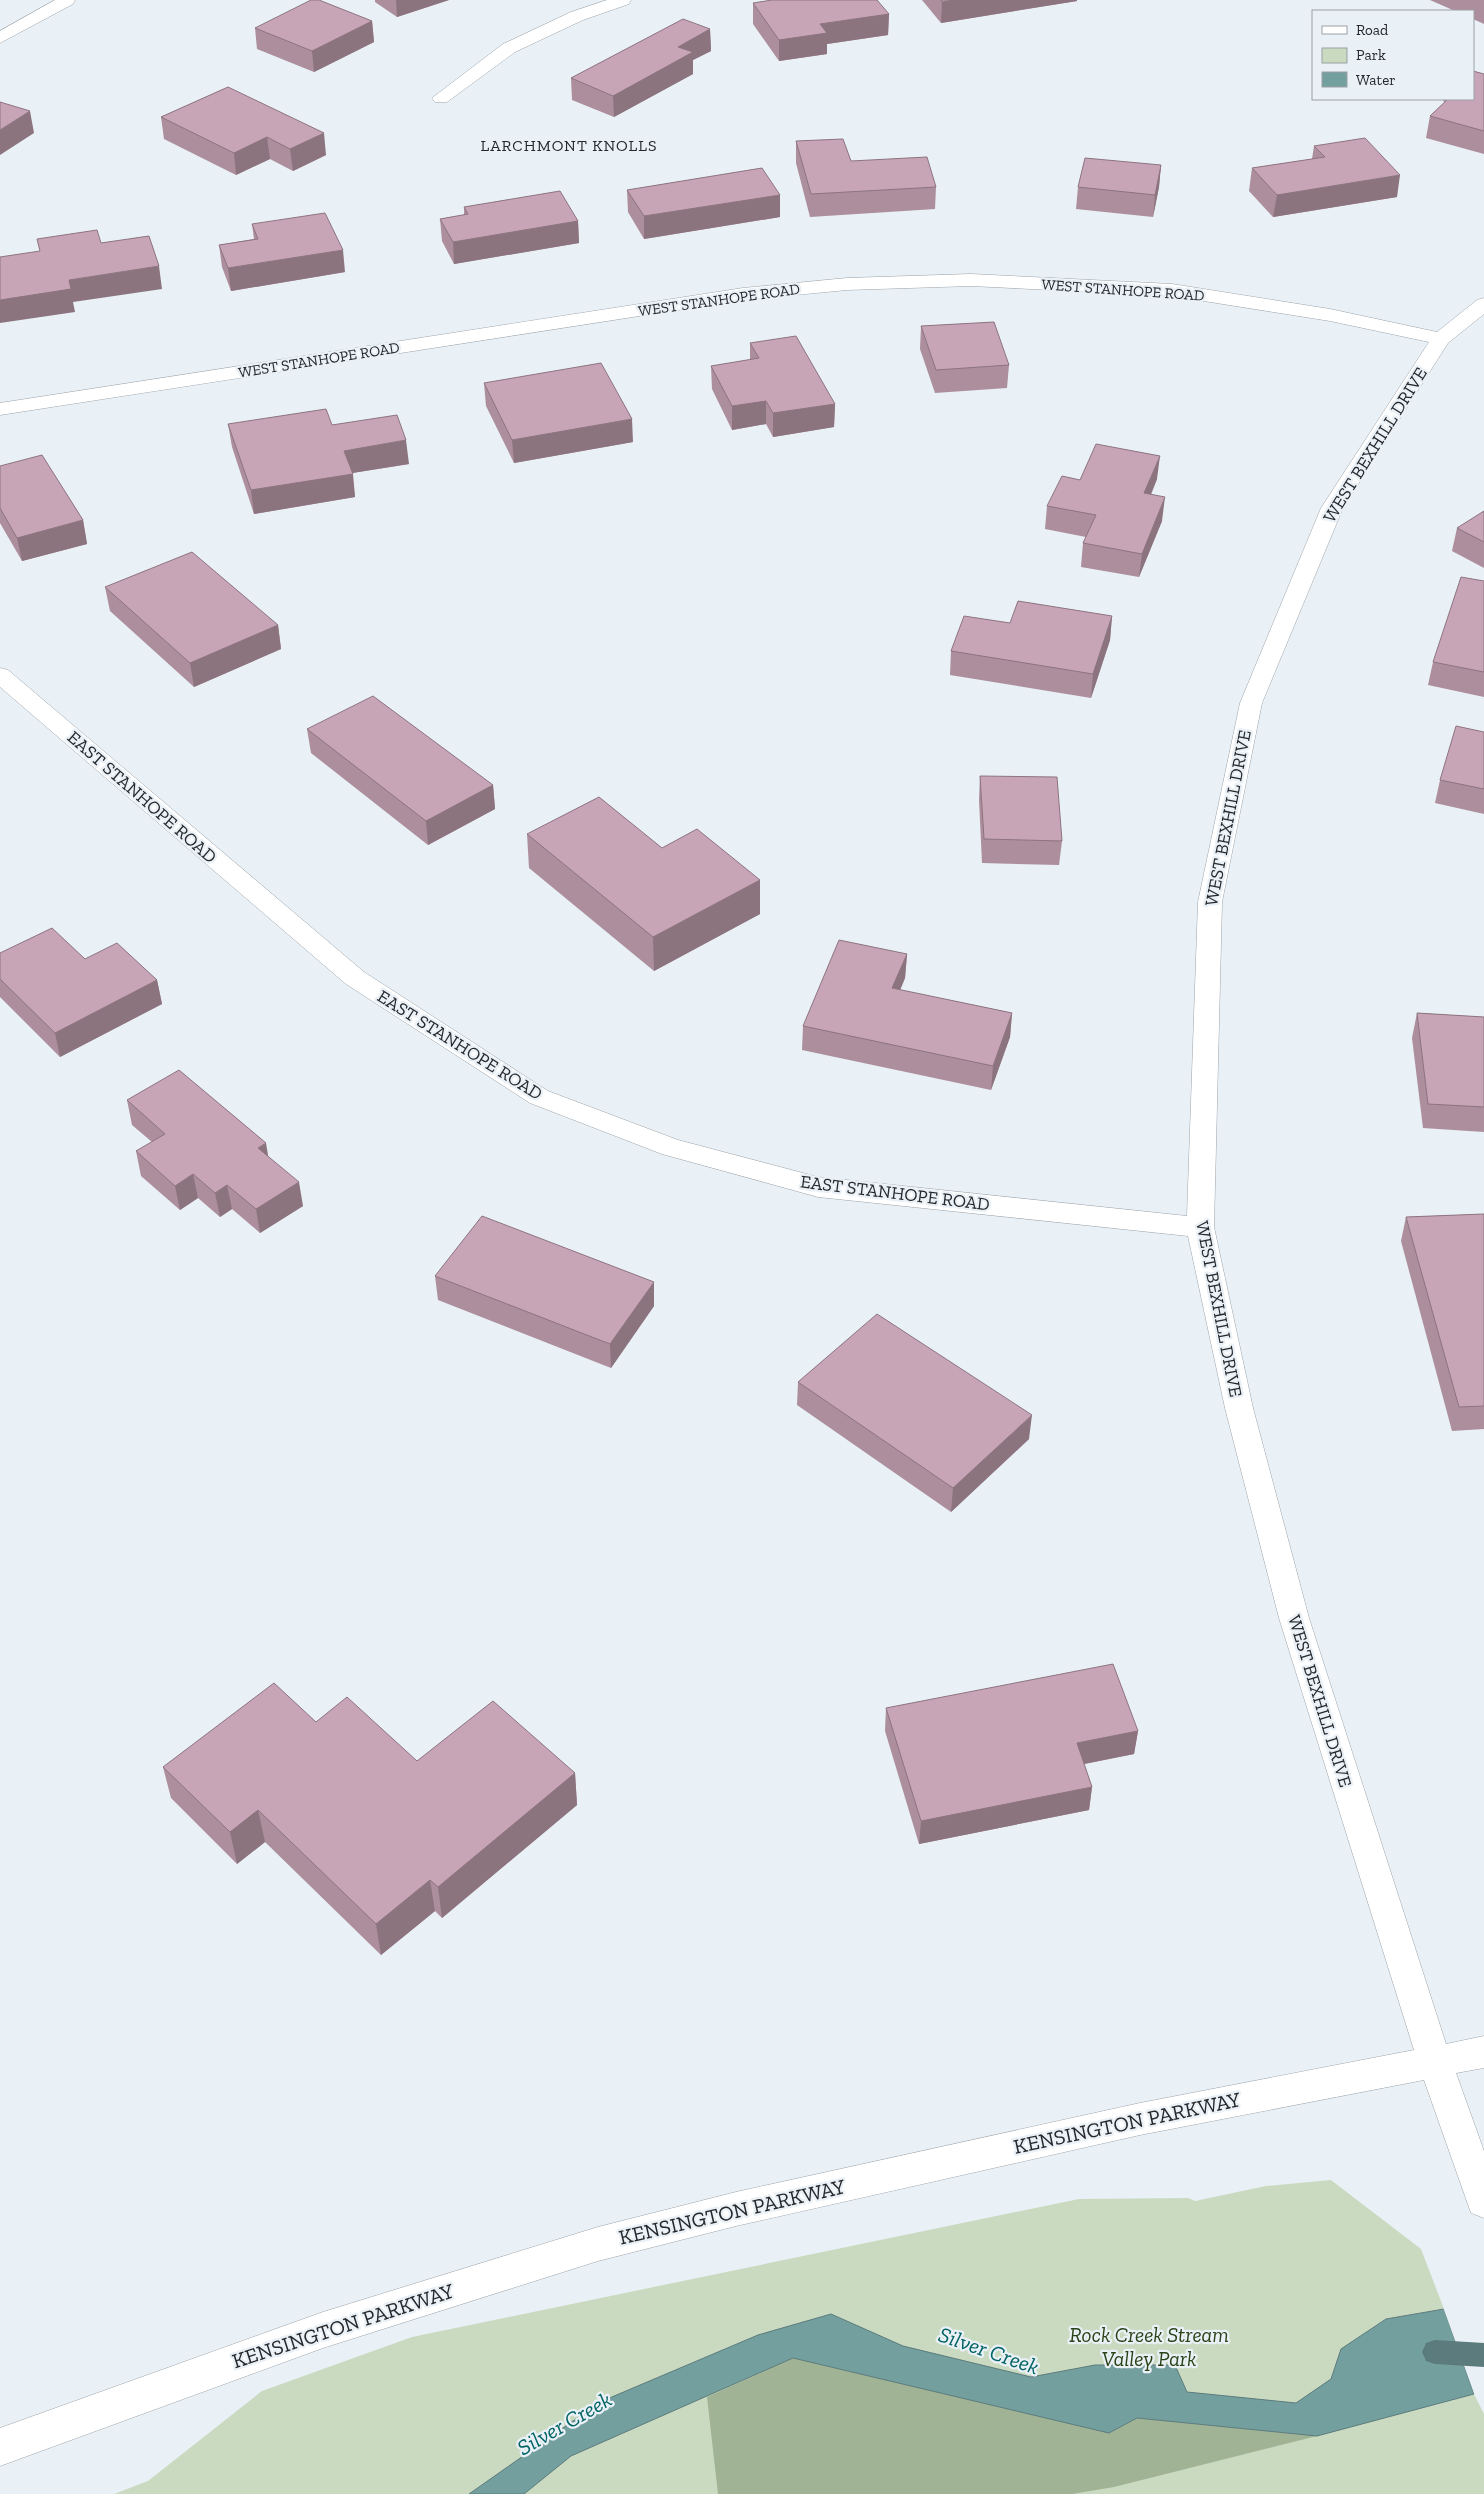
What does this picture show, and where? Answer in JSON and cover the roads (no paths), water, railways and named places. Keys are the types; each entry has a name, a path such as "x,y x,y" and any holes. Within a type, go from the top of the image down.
{"street":[{"path":"0,38 68,0"},
{"path":"441,98 509,48 577,16 623,0"},
{"name":"WEST STANHOPE ROAD","path":"0,409 743,294 847,284 971,280 1172,290 1330,315 1441,339"},
{"name":"WEST BEXHILL DRIVE","path":"1484,304 1441,339 1332,508 1251,702 1210,902 1200,1227 1239,1408 1294,1618 1435,2063 1484,2201"},
{"name":"EAST STANHOPE ROAD","path":"0,675 355,978 539,1097 671,1147 818,1187 1200,1227"},
{"name":"KENSINGTON PARKWAY","path":"0,2447 323,2330 598,2244 736,2209 1140,2119 1484,2052"}],"water":[{"path":"1444,2309 1474,2394 1317,2436 1137,2418 1109,2433 793,2358 571,2456 524,2494 469,2494 600,2402 758,2335 831,2314 903,2346 1031,2377 1095,2365 1175,2365 1187,2392 1296,2403 1331,2379 1341,2349 1386,2319"}],"waterway":[{"name":"Silver Creek","path":"1435,2352 1484,2355"}],"district":[{"name":"LARCHMONT KNOLLS","path":"569,145"}],"park label":[{"name":"Rock Creek Stream Valley Park","path":"1149,2347"}]}
